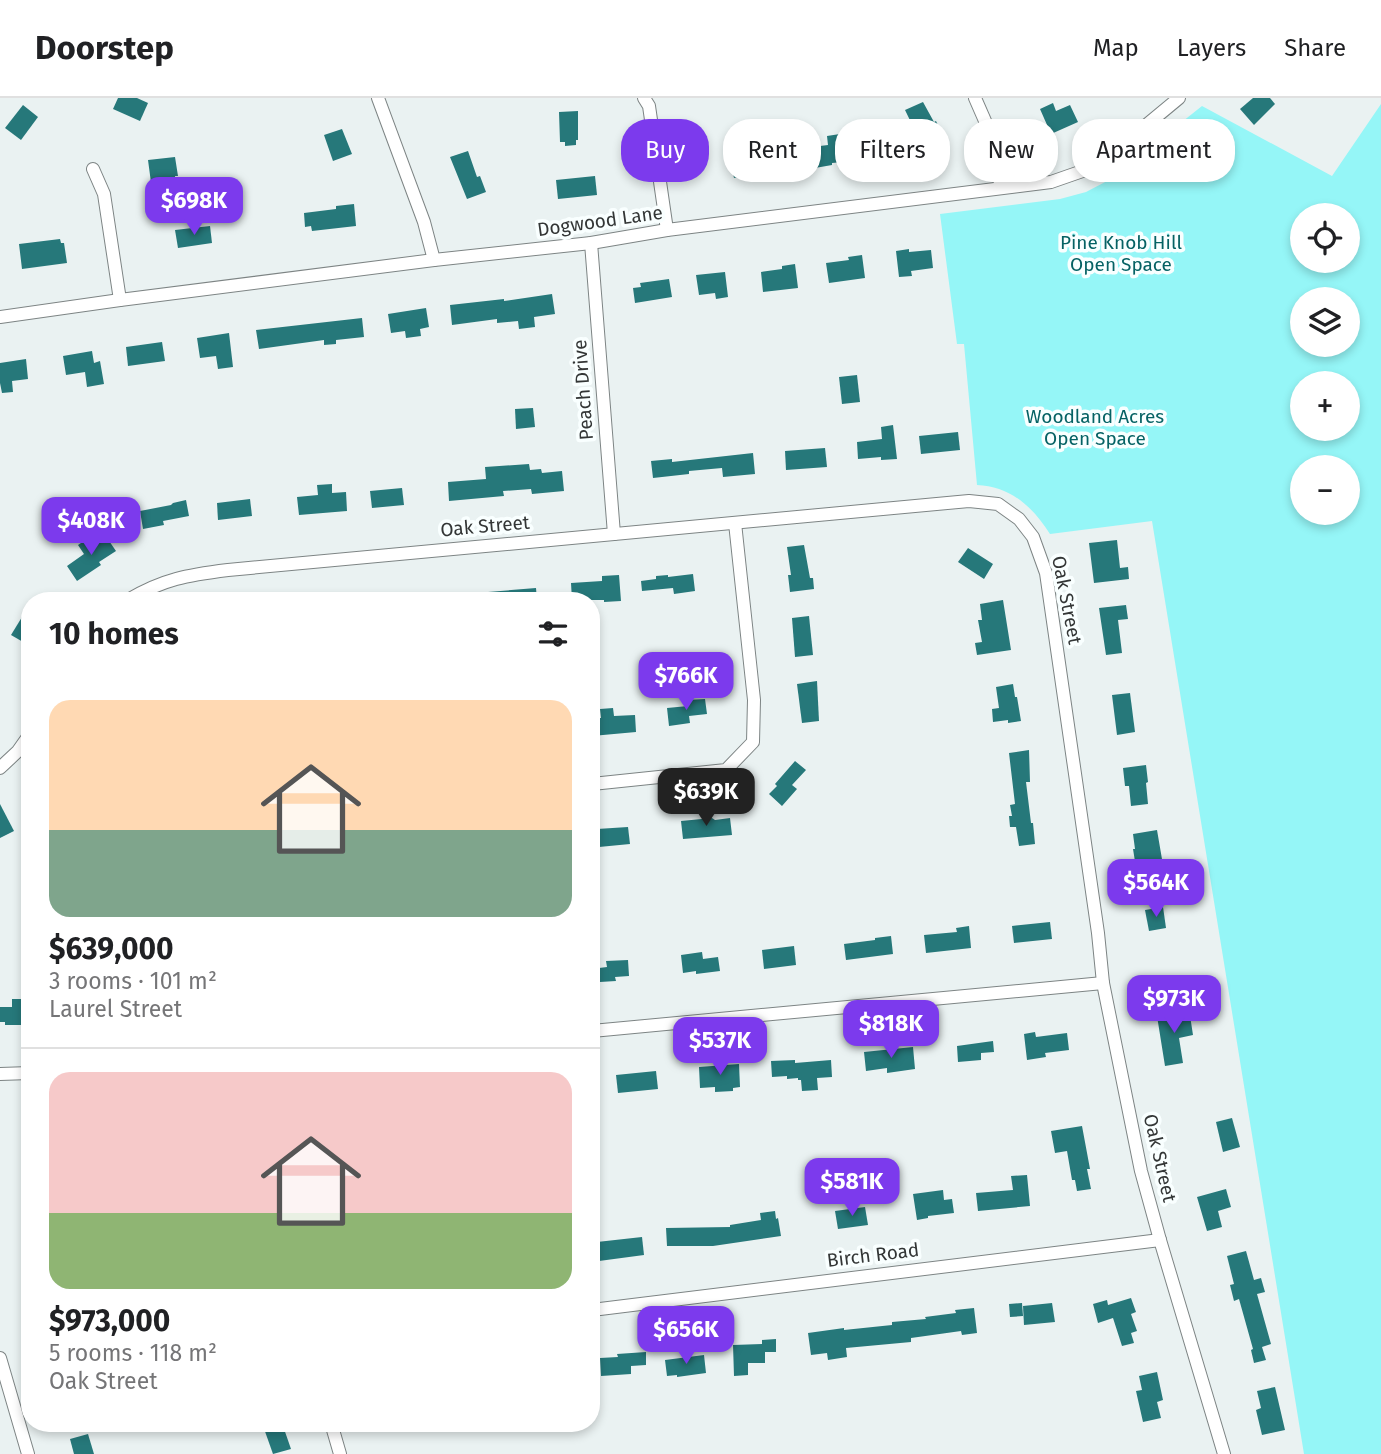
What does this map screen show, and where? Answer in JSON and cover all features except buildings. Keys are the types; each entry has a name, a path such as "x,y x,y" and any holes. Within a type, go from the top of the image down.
{"street":[{"path":"378,98 424,222 434,260"},
{"path":"644,98 649,106 667,230"},
{"path":"975,98 989,130 1001,188"},
{"name":"Dogwood Lane","path":"0,317 1051,182 1097,166 1179,98"},
{"path":"93,169 104,194 120,300"},
{"name":"Peach Drive","path":"591,243 614,534"},
{"name":"Oak Street","path":"141,592 184,576 206,573 969,501 998,504 1019,519 1033,537 1046,573 1103,983 1141,1171 1224,1454"},
{"path":"600,783 726,770 753,742 754,700 735,523"},
{"path":"0,768 21,747"},
{"path":"600,1030 1103,983"},
{"path":"0,1074 21,1073"},
{"name":"Birch Road","path":"600,1309 1160,1240"},
{"path":"0,1358 21,1430"},
{"path":"22,1432 28,1454"},
{"path":"334,1432 340,1454"}],"green space":[{"path":"1381,104 1381,1454 1304,1454 1152,521 1050,534 1020,500 1000,489 977,485 964,344 957,344 940,214 1060,199 1086,192 1105,182 1235,182 1235,124 1332,176"},
{"path":"1202,106 1226,119 1186,119"}],"park label":[{"name":"Pine Knob Hill Open Space","path":"1121,253"},
{"name":"Woodland Acres Open Space","path":"1095,427"}]}
